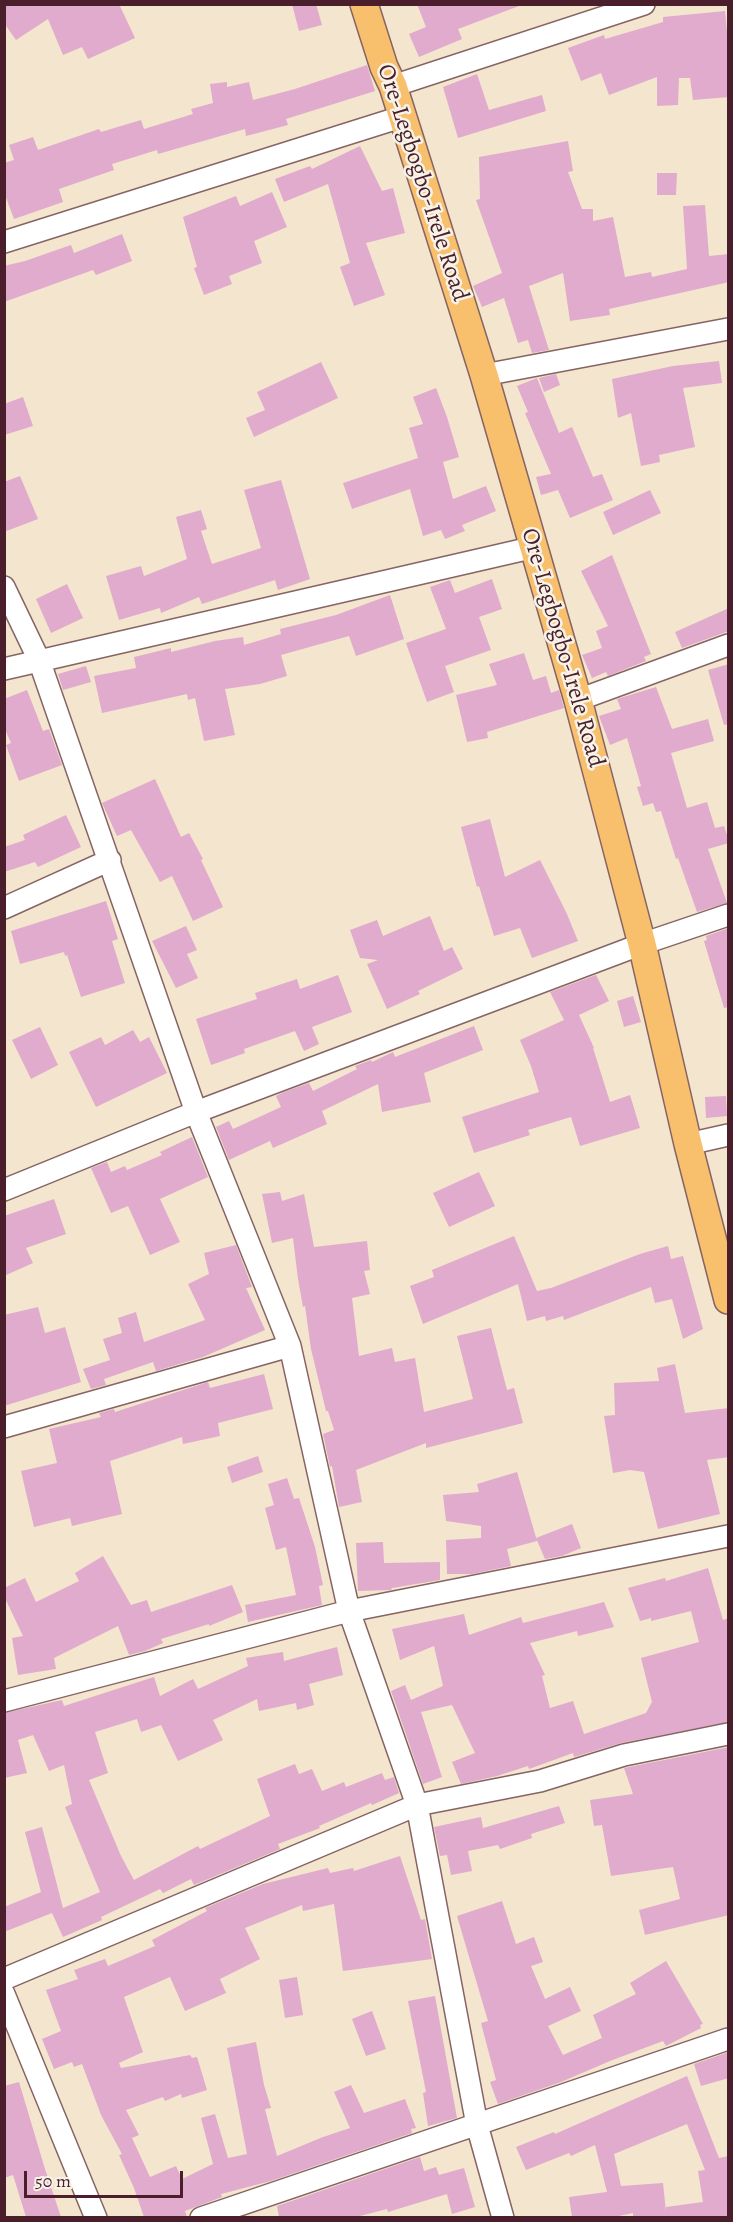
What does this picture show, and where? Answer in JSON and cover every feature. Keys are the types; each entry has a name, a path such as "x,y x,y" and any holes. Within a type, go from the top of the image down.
{"main road":[{"name":"Ore-Legbogbo-Irele Road","path":"364,4 384,68 393,86 535,547 642,944 688,1144 729,1300"}],"street":[{"path":"393,86 644,4"},
{"path":"4,242 401,117"},
{"path":"483,375 729,329"},
{"path":"4,669 535,547"},
{"path":"4,587 39,660 196,1112 290,1346 349,1611 417,1806 477,2125 503,2217"},
{"path":"578,700 729,645"},
{"path":"4,908 110,860"},
{"path":"4,1190 196,1112 642,944 729,915"},
{"path":"688,1144 729,1136"},
{"path":"4,1427 290,1346"},
{"path":"4,1701 349,1611 729,1536"},
{"path":"4,1979 417,1806 540,1781 624,1755 729,1734"},
{"path":"4,1994 96,2217"},
{"path":"201,2217 729,2039"}],"building":[{"path":"4,4 119,4 135,38 88,59 82,47 63,55 48,19 16,40 4,23"},
{"path":"292,4 316,4 322,25 299,31"},
{"path":"417,4 518,4 519,6 458,29 462,39 419,57 409,34 426,27"},
{"path":"725,11 729,54 729,97 693,100 690,78 679,78 678,105 657,106 657,77 609,95 601,73 581,81 568,48 604,35 605,39 663,22 663,17"},
{"path":"367,65 375,91 286,119 288,125 246,136 245,129 158,154 157,150 112,164 114,170 59,189 63,202 14,219 4,192 4,163 14,160 9,145 33,137 38,150 99,129 101,132 141,120 144,129 193,114 191,109 213,103 210,84 227,82 227,87 249,82 253,100 295,89"},
{"path":"477,74 489,110 542,95 546,111 458,138 443,87"},
{"path":"568,141 573,171 568,172 582,209 593,209 593,221 613,217 625,277 651,272 652,277 687,269 683,206 705,205 709,256 729,254 729,282 609,309 610,315 570,321 563,273 529,286 549,350 532,353 528,340 518,343 504,298 482,307 473,286 502,273 476,200 480,199 479,157"},
{"path":"360,146 382,191 393,188 405,233 366,243 385,295 354,306 340,267 350,263 328,184 284,202 275,179 310,166 312,169"},
{"path":"657,173 677,173 676,195 657,195"},
{"path":"272,192 287,227 254,241 262,263 229,276 232,284 204,295 194,268 197,267 183,217 236,196 240,206"},
{"path":"122,234 132,261 96,275 93,270 4,302 4,266 71,245 74,253"},
{"path":"719,361 722,383 683,388 695,447 659,455 660,462 641,466 631,413 618,418 612,379 673,366"},
{"path":"321,362 338,398 254,437 246,418 265,410 257,392"},
{"path":"556,374 560,385 544,392 539,378"},
{"path":"537,378 559,433 572,427 593,477 602,474 613,500 570,518 558,490 541,495 536,477 551,474 525,413 528,412 517,386"},
{"path":"436,388 459,457 443,462 453,499 486,486 496,511 462,525 465,531 445,539 441,530 423,536 410,489 352,509 343,483 418,458 409,428 423,424 413,397"},
{"path":"23,397 33,426 4,435 4,404"},
{"path":"20,476 38,519 4,532 4,482"},
{"path":"281,480 310,579 278,590 275,580 202,604 199,597 161,613 160,608 119,620 106,576 141,566 144,576 187,559 176,517 201,510 207,529 201,531 212,564 261,548 244,490"},
{"path":"650,490 661,513 613,535 603,512"},
{"path":"612,555 651,654 644,657 646,661 608,676 606,672 592,678 582,655 602,648 596,631 608,626 581,571"},
{"path":"492,579 502,609 479,617 491,650 445,666 454,692 427,702 406,643 446,629 430,587 450,580 455,593"},
{"path":"67,584 83,618 51,633 36,599"},
{"path":"390,595 404,639 356,656 349,636 281,655 287,676 260,684 225,689 235,735 204,741 195,698 188,700 187,694 102,713 94,676 136,668 134,657 171,648 171,652 243,637 244,645 281,634 280,629 336,615"},
{"path":"729,608 729,631 682,648 675,632"},
{"path":"524,653 533,680 546,676 551,693 559,690 564,708 487,732 488,738 467,742 456,695 497,685 489,664"},
{"path":"729,664 729,724 724,725 708,670"},
{"path":"86,666 91,682 63,690 58,674"},
{"path":"656,687 672,729 708,719 714,741 671,753 687,808 707,802 715,828 724,826 729,841 729,843 708,849 727,903 697,912 678,858 676,859 661,811 656,812 653,803 643,806 637,787 641,786 627,738 610,745 599,716 621,709 617,699"},
{"path":"27,690 43,731 49,729 62,765 19,781 6,745 11,743 4,727 4,699"},
{"path":"155,779 181,837 189,833 203,859 201,860 223,907 193,921 172,876 160,882 131,830 117,836 102,803"},
{"path":"66,815 81,847 38,867 35,862 4,872 4,847 25,840 23,835"},
{"path":"490,819 505,877 540,860 578,941 532,958 520,928 494,936 479,886 477,887 461,827"},
{"path":"106,901 118,939 112,941 125,983 81,997 64,952 20,964 11,931"},
{"path":"430,916 444,951 452,947 463,969 418,991 420,994 387,1009 367,964 378,960 360,958 350,930 377,920 383,936"},
{"path":"186,926 197,950 187,954 198,978 176,988 152,941"},
{"path":"729,928 729,1007 724,1008 704,941 707,940 706,936"},
{"path":"338,975 352,1012 312,1027 319,1044 304,1051 295,1031 244,1049 245,1053 211,1065 196,1019 257,999 255,993 297,979 300,989"},
{"path":"596,975 609,1001 579,1015 594,1048 610,1102 630,1095 640,1128 580,1146 571,1117 528,1130 530,1135 474,1153 462,1117 539,1092 520,1040 564,1020 550,992"},
{"path":"633,996 641,1022 624,1027 617,1001"},
{"path":"474,1026 483,1050 424,1073 431,1102 382,1112 378,1084 322,1111 327,1124 273,1148 270,1141 229,1160 216,1127 229,1121 233,1129 281,1107 276,1096 284,1092 309,1083 313,1091 357,1069 355,1066 371,1060 372,1062 393,1052 395,1057"},
{"path":"40,1027 58,1065 31,1079 12,1040"},
{"path":"133,1030 140,1042 149,1037 167,1073 96,1107 69,1052 101,1037 105,1045"},
{"path":"726,1096 727,1116 706,1118 705,1097"},
{"path":"192,1137 208,1177 160,1199 180,1242 150,1255 128,1206 111,1213 91,1168 107,1162 111,1172 125,1166 127,1170 162,1155 160,1152"},
{"path":"479,1172 495,1206 449,1227 433,1193"},
{"path":"280,1192 282,1201 304,1194 314,1247 367,1241 370,1270 364,1271 370,1294 352,1298 359,1356 392,1348 395,1362 415,1358 424,1412 473,1399 457,1336 491,1328 507,1390 514,1388 523,1423 426,1448 426,1443 356,1470 362,1502 339,1507 332,1466 330,1467 323,1434 334,1430 328,1411 326,1411 311,1349 293,1238 272,1243 262,1194"},
{"path":"54,1199 66,1234 26,1248 33,1263 4,1276 4,1216"},
{"path":"514,1236 537,1291 668,1246 671,1259 683,1256 703,1329 683,1339 672,1299 655,1303 651,1287 564,1320 563,1316 546,1321 545,1316 527,1321 518,1284 423,1324 410,1286 434,1277 432,1270"},
{"path":"236,1245 252,1287 246,1288 265,1330 203,1357 156,1371 153,1362 104,1379 106,1385 91,1389 83,1369 110,1360 103,1339 122,1333 118,1318 136,1312 144,1342 205,1320 188,1284 209,1274 204,1253"},
{"path":"38,1307 45,1333 65,1327 81,1382 4,1406 4,1315"},
{"path":"675,1364 685,1413 729,1408 729,1457 707,1460 720,1514 658,1529 644,1472 630,1470 613,1473 604,1416 615,1415 614,1383 659,1381 657,1368"},
{"path":"264,1374 273,1409 218,1423 220,1436 183,1444 182,1437 110,1461 122,1514 72,1526 70,1518 34,1527 21,1471 57,1463 49,1429 101,1417 99,1413 114,1409 115,1412 208,1382 210,1388"},
{"path":"258,1456 263,1472 232,1483 227,1467"},
{"path":"517,1472 537,1541 507,1549 511,1566 472,1574 447,1574 446,1540 481,1538 481,1526 446,1521 443,1495 479,1492 477,1484"},
{"path":"287,1478 294,1499 299,1498 315,1547 323,1585 319,1586 322,1605 248,1622 245,1605 296,1595 286,1547 276,1550 265,1508 274,1505 268,1484"},
{"path":"572,1524 581,1548 562,1556 545,1559 536,1538"},
{"path":"383,1542 384,1563 440,1562 440,1580 391,1590 358,1591 356,1543"},
{"path":"103,1556 131,1605 147,1600 151,1612 232,1585 243,1612 209,1626 209,1624 161,1639 163,1643 129,1655 118,1626 54,1658 56,1669 18,1675 12,1638 23,1636 4,1596 4,1588 25,1578 36,1602 79,1581 75,1573"},
{"path":"708,1568 723,1620 729,1618 729,1722 621,1743 574,1757 573,1753 529,1769 528,1766 461,1784 452,1762 475,1753 452,1705 421,1712 442,1777 423,1784 391,1691 405,1685 411,1700 443,1686 434,1646 400,1660 392,1629 464,1614 469,1635 521,1617 523,1623 604,1602 614,1627 578,1636 577,1631 530,1643 545,1675 542,1676 550,1708 573,1701 584,1734 646,1713 652,1702 641,1658 699,1642 691,1611 651,1621 651,1618 640,1621 628,1588 665,1578 666,1581"},
{"path":"337,1647 343,1675 309,1684 314,1705 297,1710 296,1703 259,1711 257,1699 213,1720 223,1740 178,1761 161,1725 141,1732 137,1719 95,1732 108,1773 89,1780 121,1856 134,1880 198,1846 200,1849 270,1816 257,1779 295,1764 299,1774 312,1769 322,1791 344,1782 346,1787 382,1773 385,1780 394,1777 399,1793 278,1844 280,1849 194,1885 191,1879 163,1893 160,1889 101,1917 102,1920 63,1937 52,1913 4,1932 4,1907 41,1892 25,1832 42,1827 63,1908 100,1892 65,1807 72,1804 64,1765 49,1771 33,1735 18,1740 27,1773 4,1778 4,1713 62,1700 64,1706 154,1677 160,1696 193,1679 198,1689 248,1666 246,1658 283,1652 284,1661"},
{"path":"729,1747 729,1915 645,1935 639,1910 680,1899 673,1867 611,1876 602,1825 594,1826 590,1800 633,1794 624,1768"},
{"path":"559,1806 565,1823 531,1834 532,1838 500,1849 498,1845 468,1851 472,1871 451,1875 447,1855 440,1856 434,1827 481,1817 483,1828"},
{"path":"400,1856 421,1920 425,1919 432,1959 343,1971 334,1904 303,1911 302,1905 245,1928 260,1959 220,1979 226,1993 185,2011 170,1977 124,1997 143,2052 119,2063 121,2068 190,2055 192,2058 197,2057 207,2090 182,2098 181,2094 165,2101 163,2097 126,2110 139,2135 132,2138 150,2177 176,2166 182,2179 213,2164 201,2118 215,2114 228,2158 247,2154 227,2048 256,2042 271,2108 265,2109 277,2156 350,2128 334,2092 351,2085 364,2113 405,2099 416,2128 411,2129 412,2133 271,2181 221,2194 222,2197 185,2211 187,2217 144,2217 119,2155 122,2154 101,2115 82,2064 74,2067 72,2062 54,2069 42,2039 61,2031 46,1990 78,1979 74,1970 105,1959 108,1966 155,1946 152,1940 207,1911 205,1908 263,1884 328,1868 330,1873 353,1868 354,1871"},
{"path":"502,1901 516,1944 534,1937 543,1962 531,1966 545,1999 570,1987 581,2011 548,2026 563,2055 602,2038 593,2015 636,1994 630,1983 666,1961 703,2024 700,2025 701,2028 666,2046 663,2041 561,2082 498,2104 490,2082 496,2080 481,2023 488,2021 457,1916"},
{"path":"297,1977 303,2015 285,2018 279,1980"},
{"path":"435,1996 457,2118 428,2126 423,2093 426,2092 408,2001"},
{"path":"372,2011 386,2049 366,2056 352,2019"},
{"path":"729,2052 729,2078 701,2086 694,2064"},
{"path":"687,2076 719,2158 729,2156 729,2217 633,2217 633,2213 614,2217 572,2217 569,2197 607,2192 595,2145 571,2156 569,2153 526,2170 516,2147 554,2132 555,2134","holes":["687,2124 705,2170 698,2171 703,2202 666,2207 666,2212 663,2183 621,2186 614,2154"]},
{"path":"19,2082 61,2217 26,2217 13,2175 4,2178 4,2086"},
{"path":"420,2157 424,2171 436,2167 439,2175 464,2168 475,2207 452,2214 447,2194 388,2212 387,2209 356,2217 279,2217 277,2206"}]}
